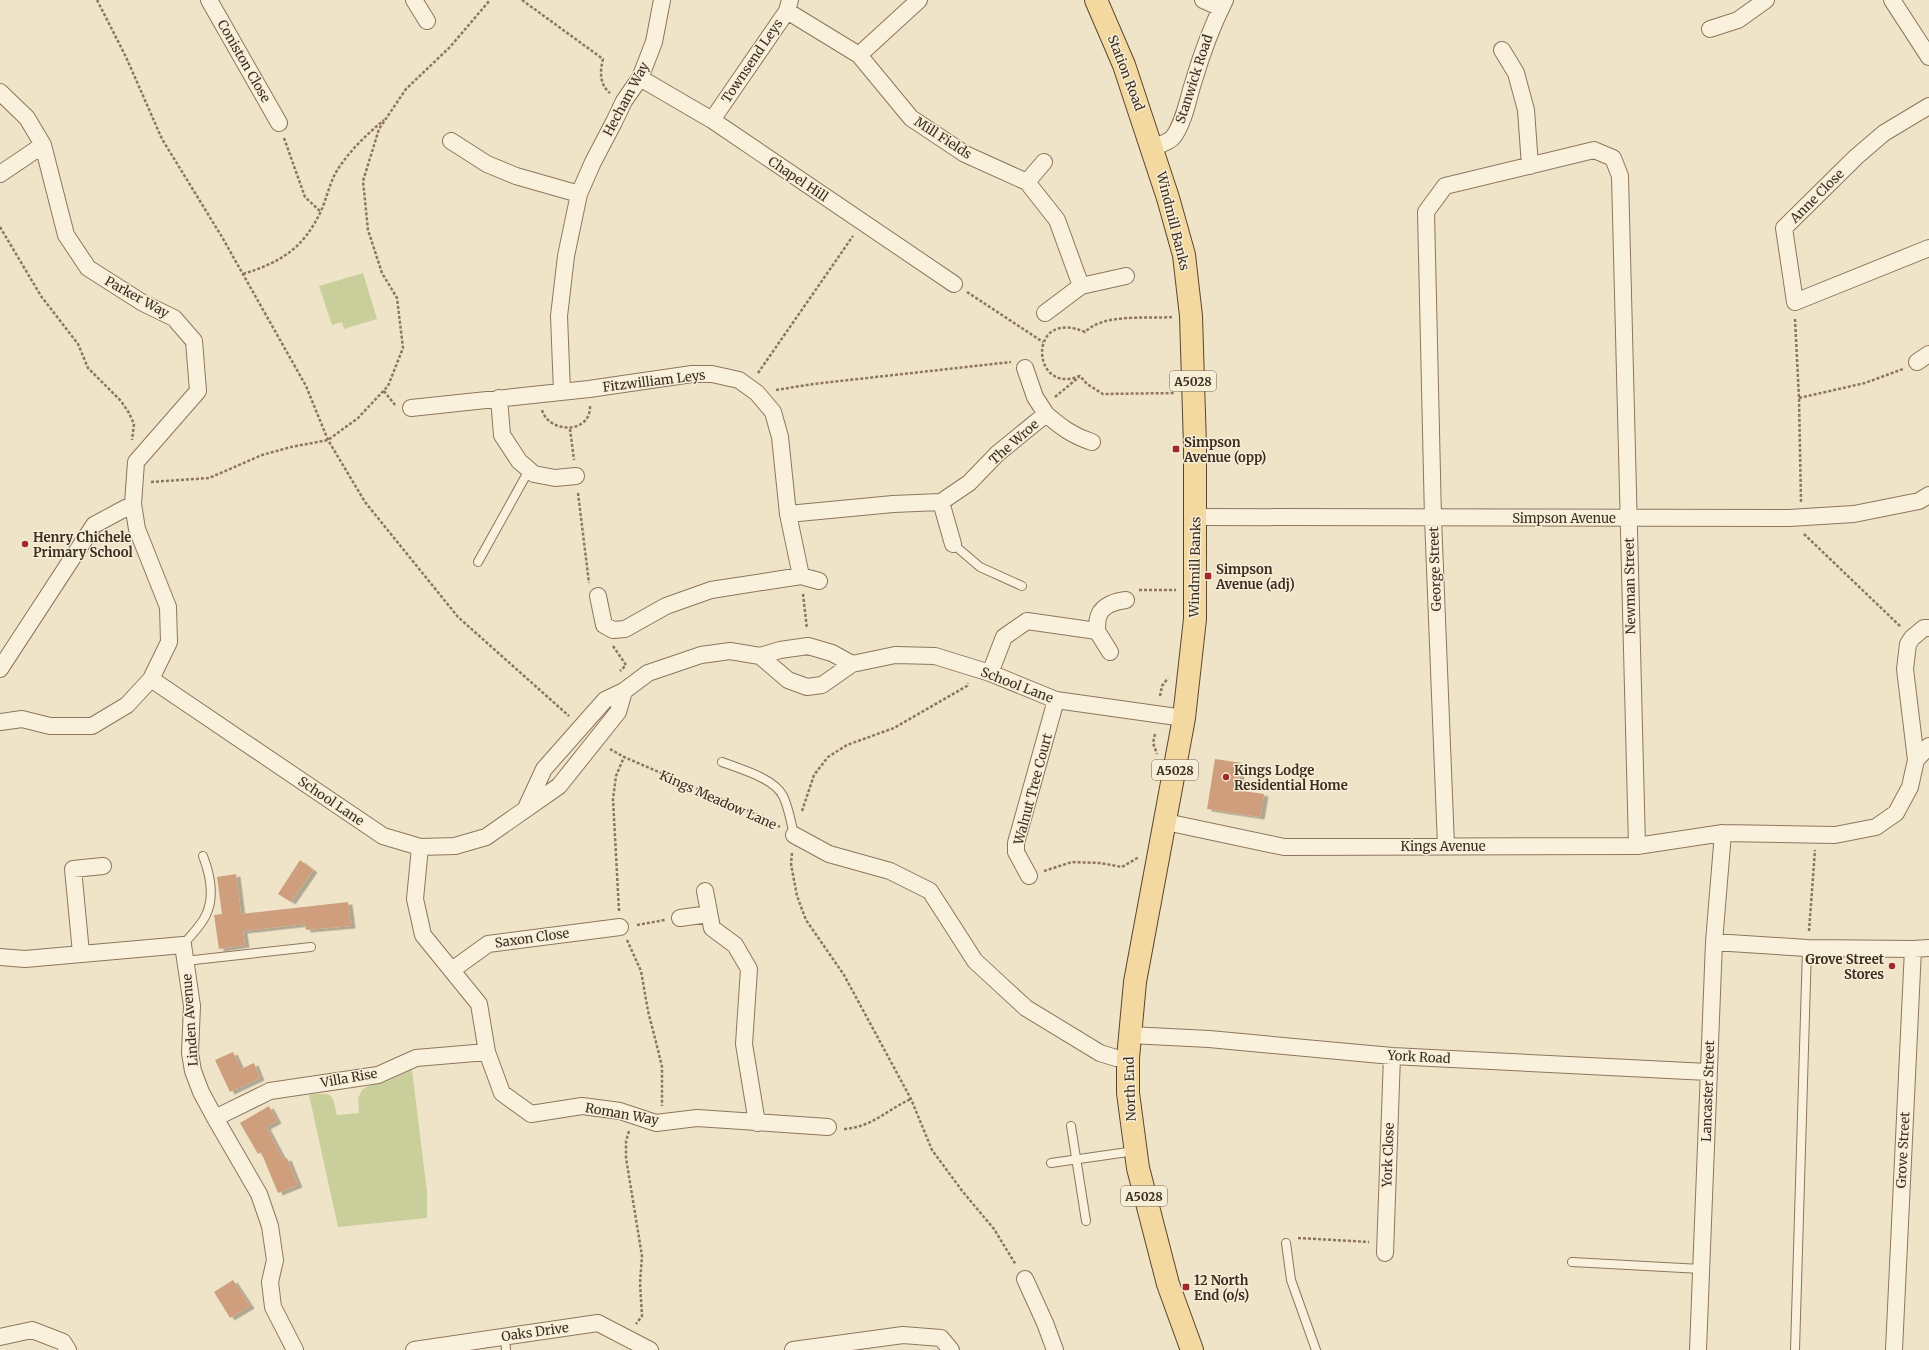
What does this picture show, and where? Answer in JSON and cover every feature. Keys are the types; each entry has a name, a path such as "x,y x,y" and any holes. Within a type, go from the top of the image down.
{"main road":[{"name":"Station Road","path":"1096,0 1124,64 1153,147"},
{"name":"Windmill Banks","path":"1153,147 1184,255 1191,316 1196,517 1195,619 1184,718 1166,822"},
{"name":"North End","path":"1166,822 1135,982 1128,1058 1128,1093 1135,1152 1152,1226 1166,1276 1192,1350"}],"street":[{"name":"Coniston Close","path":"209,0 279,123"},
{"name":"Hecham Way","path":"562,392 560,316 566,256 579,194 593,162 624,101 640,78 654,42 662,0"},
{"path":"859,55 919,0"},
{"path":"1203,0 1223,4"},
{"path":"1710,29 1738,20 1766,0"},
{"path":"1892,0 1929,57"},
{"path":"417,1 427,21"},
{"name":"Stanwick Road","path":"1153,147 1174,137 1180,126 1201,55 1223,4"},
{"name":"Mill Fields","path":"789,5 859,55 911,118 965,154 1027,182 1057,220 1081,286"},
{"name":"Townsend Leys","path":"712,120 789,5"},
{"path":"1502,50 1516,73 1526,110 1530,166"},
{"name":"Chapel Hill","path":"640,78 712,120 954,284"},
{"name":"Parker Way","path":"0,92 27,118 43,144 66,235 88,268 143,303 174,318 194,341 198,391 136,462 133,504"},
{"name":"Anne Close","path":"1794,302 1784,228 1884,133 1929,106"},
{"path":"451,141 486,164 510,174 579,194"},
{"path":"0,174 43,144"},
{"name":"Newman Street","path":"1530,166 1594,150 1613,158 1620,176 1637,846"},
{"path":"1027,182 1044,162"},
{"name":"George Street","path":"1446,846 1433,518 1426,212 1445,186 1530,166"},
{"path":"1794,302 1929,248"},
{"path":"1045,312 1081,286 1126,276"},
{"name":"The Wroe","path":"941,502 969,483 997,454 1045,411 1035,397 1026,363"},
{"name":"Fitzwilliam Leys","path":"411,408 589,389 692,374 712,374 729,377 753,390 773,412 780,437 788,514 801,576"},
{"path":"499,398 502,435 519,461 534,474 555,478 576,476"},
{"path":"1045,411 1061,427 1076,437 1092,442"},
{"name":"Simpson Avenue","path":"1196,517 1801,517 1854,514 1919,501 1929,494"},
{"path":"788,514 893,504 941,502 953,544"},
{"path":"0,669 94,525 133,504 137,529 168,607 169,642 151,679 127,705 92,726 50,726 22,719 0,722"},
{"path":"598,596 604,625 614,630 625,629 666,606 711,590 801,576 819,581"},
{"path":"1110,652 1097,631 1099,615 1108,606 1116,602 1126,600"},
{"path":"990,674 1004,637 1027,621 1097,631"},
{"path":"1916,760 1905,669 1908,644 1912,638 1924,628 1929,628"},
{"path":"526,810 544,769 605,700 624,691 648,673 701,655 730,651 760,656 780,650 808,646 832,653 852,664 822,685 806,687 788,680 760,656"},
{"name":"School Lane","path":"852,664 895,655 935,656 974,668 1056,700 1184,718"},
{"name":"School Lane","path":"151,679 383,836 420,847 455,846 486,837 559,786 618,712 624,691"},
{"name":"Walnut Tree Court","path":"1029,876 1016,852 1016,843 1056,700"},
{"path":"1916,760 1929,746"},
{"name":"Kings Avenue","path":"1166,822 1264,844 1284,847 1637,846 1723,833 1835,835 1876,827 1896,813 1910,787 1916,760"},
{"name":"Lancaster Street","path":"1698,1350 1714,942 1723,833"},
{"path":"794,835 829,854 890,871 930,891 975,961 1026,1008 1100,1053 1116,1058 1128,1058"},
{"name":"Roman Way","path":"420,847 415,899 423,935 480,1004 487,1052 502,1093 531,1114 582,1106 620,1111 656,1123 697,1118 828,1127"},
{"path":"81,953 73,870 103,866"},
{"path":"705,891 712,928 735,945 749,970 744,1044 757,1123"},
{"path":"680,918 709,914"},
{"name":"Saxon Close","path":"452,970 488,944 620,927"},
{"path":"1714,942 1808,948 1929,948"},
{"name":"Grove Street","path":"1894,1350 1912,949"},
{"path":"0,956 25,959 81,953 184,953"},
{"name":"Linden Avenue","path":"184,953 192,1006 190,1053 193,1071 201,1092 215,1118 260,1194 270,1226 275,1260 270,1282 272,1307 295,1350"},
{"name":"York Road","path":"1130,1036 1209,1039 1392,1056 1708,1072"},
{"name":"Villa Rise","path":"215,1118 270,1091 378,1075 416,1058 487,1052"},
{"name":"York Close","path":"1385,1248 1392,1056"},
{"path":"1025,1279 1045,1323 1055,1350"},
{"name":"Oaks Drive","path":"414,1350 505,1343 598,1323 650,1350"},
{"path":"0,1337 32,1330 63,1342 68,1350"},
{"path":"793,1350 904,1335 941,1338 951,1350"}],"lane":[{"path":"478,562 529,470"},
{"path":"953,544 980,567 1022,586"},
{"path":"722,762 757,775 771,784 782,795 794,835"},
{"path":"184,953 206,916 210,905 211,891 208,869 203,856"},
{"path":"184,953 311,947"},
{"path":"1795,1350 1808,948"},
{"path":"1071,1126 1086,1222"},
{"path":"1051,1163 1076,1158 1135,1152"},
{"path":"1286,1243 1291,1280 1316,1350"},
{"path":"1572,1262 1701,1268"}],"path":[{"path":"98,0 126,57 162,139 243,274 306,386 328,440 365,502 458,617 571,718"},
{"path":"149,482 209,478 262,455 291,447 328,440 358,418 388,386 403,348 397,298 382,273 368,230 363,181 379,129 406,89 450,47 490,0"},
{"path":"522,0 603,59 601,81 607,91 616,98 624,101"},
{"path":"243,274 258,269 282,257 301,244 321,212 336,174 364,137 386,119"},
{"path":"279,123 305,197 321,212"},
{"path":"753,390 862,223"},
{"path":"0,228 42,296 78,344 88,368 121,401 129,413 134,424 132,439"},
{"path":"954,284 1043,342"},
{"path":"1794,302 1799,398 1801,531 1912,638"},
{"path":"1080,376 1068,379 1060,378 1052,374 1042,358 1041,351 1043,342 1052,332 1067,327 1085,332 1096,324 1113,320 1191,316"},
{"path":"753,390 1026,363 1042,358"},
{"path":"1799,398 1865,383 1892,373 1922,359"},
{"path":"1080,376 1086,384 1103,394 1193,393"},
{"path":"1045,411 1080,376"},
{"path":"537,394 546,419 554,425 570,428 578,426 586,418 590,409 589,389"},
{"path":"570,428 589,584 598,596"},
{"path":"801,576 808,646"},
{"path":"1126,600 1126,590 1176,590"},
{"path":"604,625 601,630 626,665 616,676"},
{"path":"974,668 967,686 894,728 847,745 828,757 814,775 794,835 791,864 797,896 806,920 844,975 911,1099 932,1150 963,1192 994,1229 1025,1279"},
{"name":"Kings Meadow Lane","path":"609,748 624,757 763,817 794,835"},
{"path":"624,757 616,776 613,799 620,927 641,970 648,1011 662,1067 662,1122"},
{"path":"1808,948 1816,835"},
{"path":"1029,876 1072,862 1100,863 1122,867 1141,856"},
{"path":"620,927 680,918"},
{"path":"828,1127 845,1129 862,1126 876,1120 898,1105 911,1099"},
{"path":"626,1338 642,1316 640,1283 642,1256 626,1158 626,1141 634,1116"},
{"path":"1297,1245 1296,1238 1385,1248"}],"green space":[{"path":"363,273 377,319 344,329 342,322 332,325 319,286"},
{"path":"412,1070 427,1192 427,1218 338,1227 309,1095 327,1094 330,1096 334,1102 337,1115 359,1113 358,1098 362,1090 368,1086 383,1083"}],"building":[{"name":"Kings Lodge Residential Home","path":"1215,759 1242,763 1237,790 1264,794 1260,817 1207,809"},
{"path":"300,860 313,870 291,902 278,894"},
{"path":"236,874 241,914 348,902 351,926 306,930 305,924 243,931 245,945 219,949 214,915 222,914 217,877"},
{"path":"233,1052 241,1069 254,1063 260,1078 230,1092 215,1060"},
{"path":"269,1106 277,1121 266,1127 283,1159 287,1158 298,1185 278,1193 261,1152 258,1154 240,1123"},
{"path":"233,1280 250,1306 230,1318 214,1292"}],"place":[{"name":"Simpson Avenue (opp)","path":"1176,449"},
{"name":"Henry Chichele Primary School","path":"25,544"},
{"name":"Simpson Avenue (adj)","path":"1208,576"},
{"name":"Kings Lodge Residential Home","path":"1226,777"},
{"name":"Grove Street Stores","path":"1892,966"},
{"name":"12 North End (o/s)","path":"1186,1287"}]}
